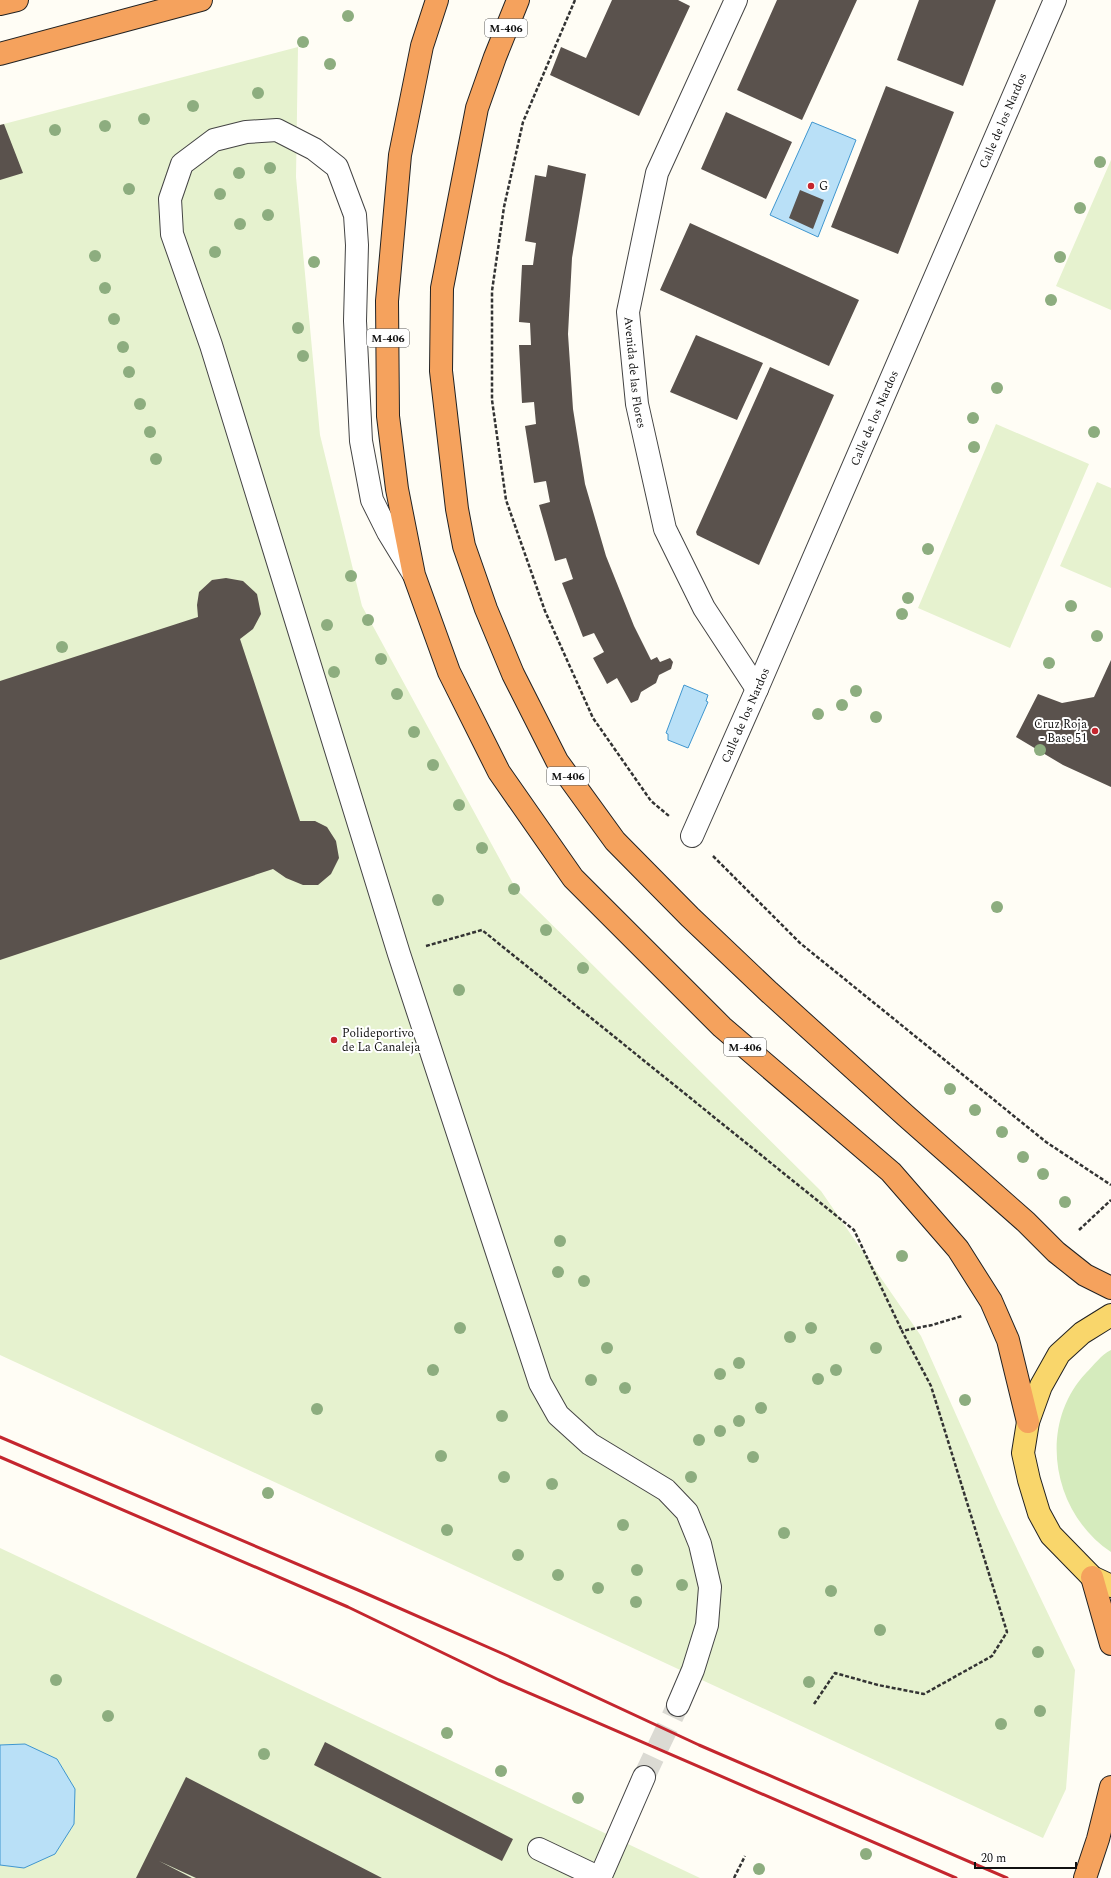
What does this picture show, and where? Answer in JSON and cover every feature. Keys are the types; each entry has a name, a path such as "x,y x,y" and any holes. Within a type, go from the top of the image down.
{"highway":[{"path":"0,4 18,0"},
{"path":"0,54 201,0"},
{"name":"M-406","path":"437,0 422,46 400,155 387,301 388,416 397,489 414,575 449,672 499,772 573,878 722,1027 891,1172 958,1249 991,1301 1008,1340 1028,1422"},
{"name":"M-406","path":"518,0 495,57 475,115 442,288 441,371 454,488 464,546 486,609 513,674 557,761 615,842 690,917 769,992 1026,1222 1056,1252 1085,1275 1111,1288"},
{"path":"1101,1582 1111,1644"},
{"path":"1085,1878 1098,1839 1111,1787"}],"main road":[{"path":"1101,1582 1051,1535 1039,1513 1023,1453 1028,1422 1041,1386 1059,1354 1082,1333 1111,1315"}],"street":[{"name":"Avenida de las Flores","path":"736,0 657,173 628,312 637,404 665,529 704,608 757,689"},
{"name":"Calle de los Nardos","path":"692,836 1055,0"},
{"path":"414,575 388,532 372,500 361,441 354,321 357,245 355,215 338,168 314,149 277,130 246,132 214,140 182,164 170,199 172,234 211,345 399,954 540,1383 558,1415 590,1444 666,1490 687,1512 700,1544 710,1587 707,1625 693,1670 678,1706"},
{"path":"539,1849 600,1878 644,1777"}],"path":[{"path":"575,0 523,122 504,207 492,290 492,400 506,500 545,611 593,718 651,801 692,836 800,943 1046,1142 1111,1185"},
{"path":"399,954 482,930 854,1230 902,1331 931,1386 1007,1632 992,1656 924,1694 878,1685 836,1673 814,1704"},
{"path":"1079,1230 1111,1200"},
{"path":"902,1331 932,1325 962,1316"},
{"path":"734,1878 745,1856"}],"green space":[{"name":"Polideportivo de La Canaleja","path":"298,47 296,177 320,435 362,606 516,889 821,1191 921,1336 998,1509 1075,1670 1066,1789 1043,1838 0,1355 0,125"},
{"path":"1111,160 1111,310 1056,286"},
{"path":"996,424 1089,464 1010,648 918,608"},
{"path":"1097,482 1111,488 1111,588 1060,566"},
{"path":"1111,1350 1111,1552 1091,1535 1075,1515 1064,1492 1058,1467 1057,1442 1061,1417 1071,1394 1086,1373 1101,1357"},
{"path":"0,1548 700,1878 0,1878"}],"water":[{"name":"G","path":"812,122 856,140 818,237 770,215"},
{"path":"684,685 708,695 706,701 708,702 688,748 668,740 668,734 666,733"},
{"path":"25,1744 57,1759 75,1789 74,1824 55,1854 24,1868 0,1865 0,1745"}],"building":[{"path":"612,0 678,0 690,6 639,116 550,75 561,47 586,58"},
{"path":"777,0 857,0 802,120 737,90"},
{"path":"919,0 996,0 963,86 897,60"},
{"path":"886,86 954,112 898,254 831,227"},
{"path":"726,112 792,142 766,199 701,169"},
{"path":"4,124 23,173 0,180 0,125"},
{"path":"548,165 586,174 572,258 568,334 573,409 585,484 606,556 634,626 651,660 657,657 660,662 670,658 673,662 671,669 659,675 656,683 641,692 638,700 631,703 617,678 607,684 593,658 604,652 594,633 583,637 562,583 573,579 566,558 555,561 539,505 550,502 546,481 534,483 525,426 536,424 534,402 522,403 519,345 531,345 530,323 519,322 522,265 533,265 536,243 525,241 535,175 546,177"},
{"path":"800,190 824,200 813,229 789,218"},
{"path":"690,223 859,300 829,366 660,290"},
{"path":"696,335 763,363 737,420 670,392"},
{"path":"770,367 834,395 759,565 697,535 696,532"},
{"path":"226,578 243,581 257,594 261,614 253,629 240,639 300,821 315,821 327,827 336,841 339,858 331,874 318,885 303,885 286,878 273,869 0,960 0,681 198,617 197,605 199,592 212,580"},
{"path":"1111,660 1111,787 1063,765 1016,737 1038,694 1062,703 1094,697"},
{"path":"325,1742 513,1839 502,1861 314,1765"},
{"path":"186,1777 382,1878 196,1878 159,1861 192,1878 136,1878"}],"tunnel":[{"path":"644,1777 678,1705"}],"railway":[{"path":"0,1437 358,1590 508,1656 699,1745 1007,1878"},
{"path":"0,1457 348,1607 499,1680 956,1878"}],"place":[{"name":"G","path":"811,186"},
{"name":"Cruz Roja - Base 51","path":"1095,731"},
{"name":"Polideportivo de La Canaleja","path":"334,1040"}]}
